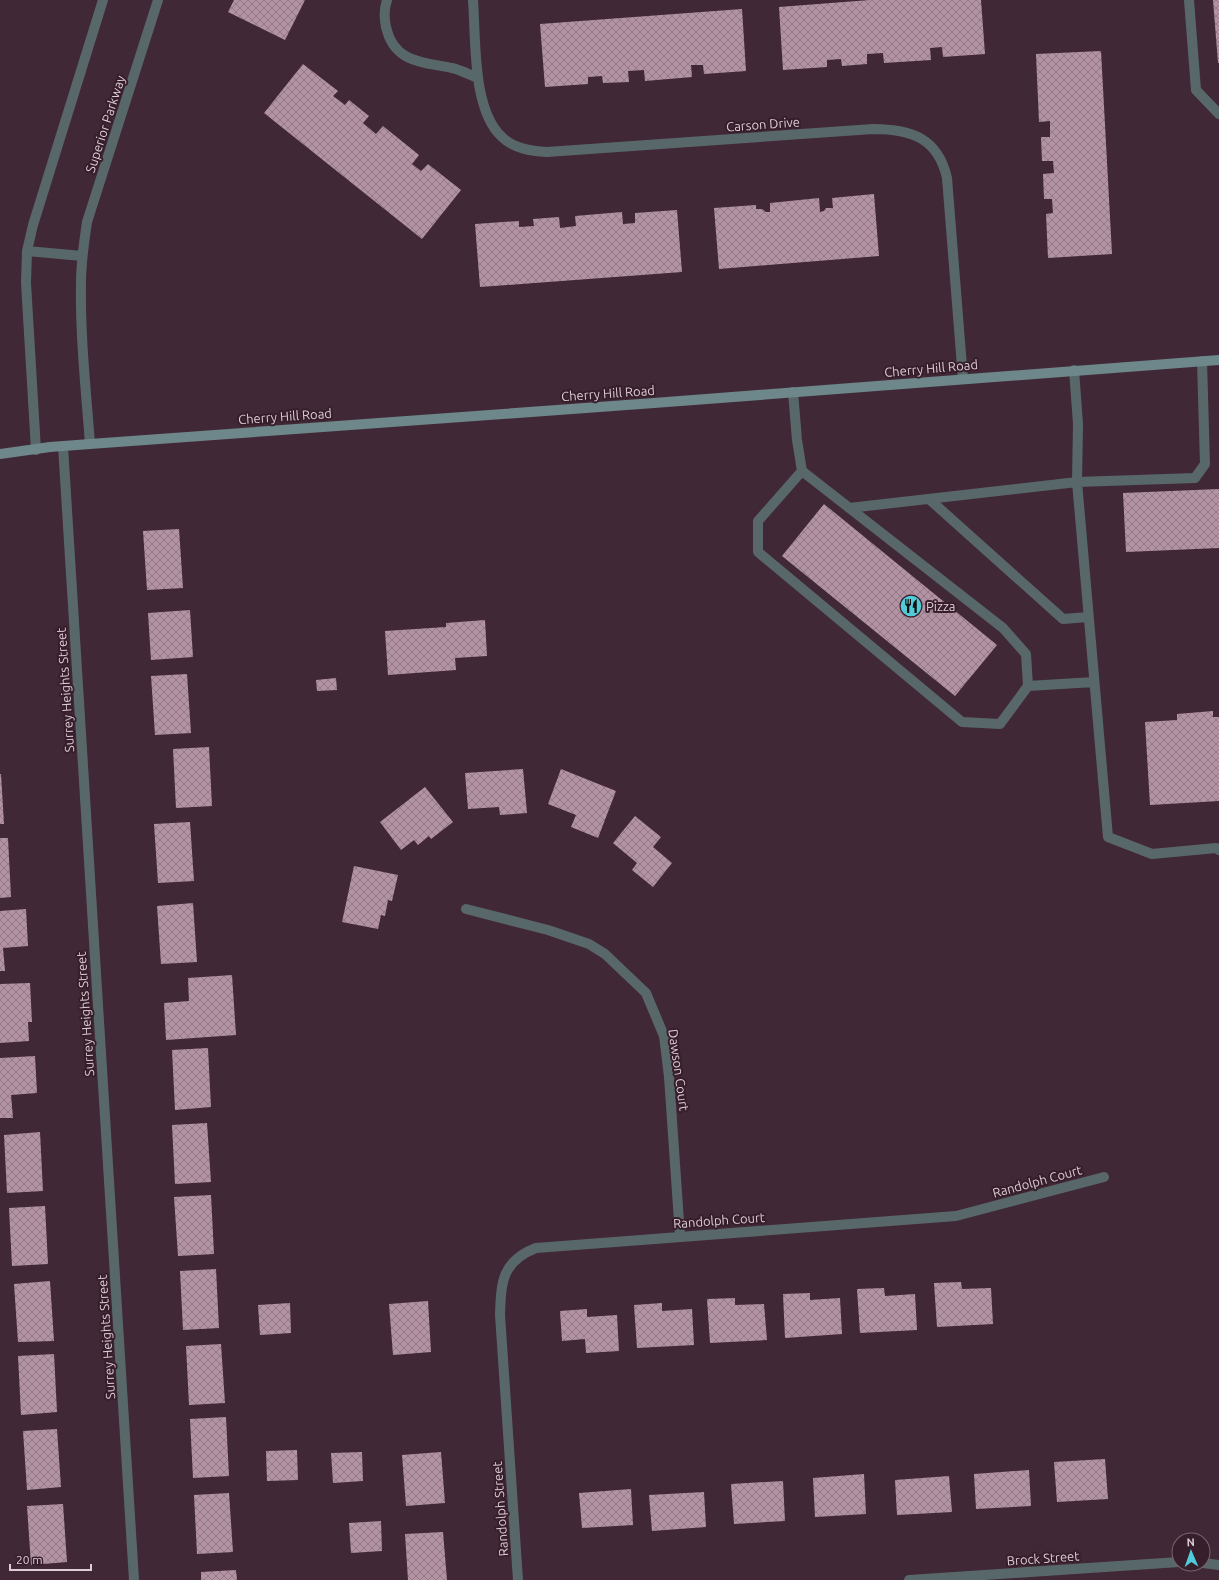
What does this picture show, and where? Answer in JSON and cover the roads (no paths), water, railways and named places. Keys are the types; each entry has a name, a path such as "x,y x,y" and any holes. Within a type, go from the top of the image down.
{"main road":[{"name":"Cherry Hill Road","path":"0,454 63,446 1219,360"}],"street":[{"path":"36,450 26,283 27,251 33,225 103,0"},
{"name":"Superior Parkway","path":"90,444 83,346 81,283 82,256 87,222 158,0"},
{"path":"387,0 384,20 387,34 395,47 405,56 418,62 453,68 478,78"},
{"name":"Carson Drive","path":"473,0 478,78 482,102 489,121 502,138 518,147 533,151 548,152 873,129 890,129 911,133 920,138 936,151 944,165 963,379"},
{"path":"1189,0 1196,90 1219,114"},
{"path":"27,251 82,256"},
{"path":"849,508 1077,482 1195,478 1205,464 1202,361"},
{"path":"1074,370 1078,424 1077,482 1108,837 1152,854 1216,848 1219,850"},
{"path":"793,392 797,440 802,471 1003,628 1026,654 1028,686 1000,724 962,722 758,552 758,521 802,471"},
{"name":"Surrey Heights Street","path":"63,446 134,1580"},
{"path":"930,499 1063,619 1088,617"},
{"path":"1028,686 1094,682"},
{"name":"Dawson Court","path":"466,909 548,930 589,944 605,954 646,993 664,1036 669,1076 680,1236"},
{"name":"Randolph Court","path":"508,1437 500,1315 501,1292 503,1277 509,1266 524,1252 536,1248 680,1236 956,1216 1104,1177"},
{"name":"Randolph Street","path":"508,1437 518,1580"},
{"name":"Brock Street","path":"909,1580 1171,1563"}],"place":[{"name":"Pizza","path":"911,606"}]}
